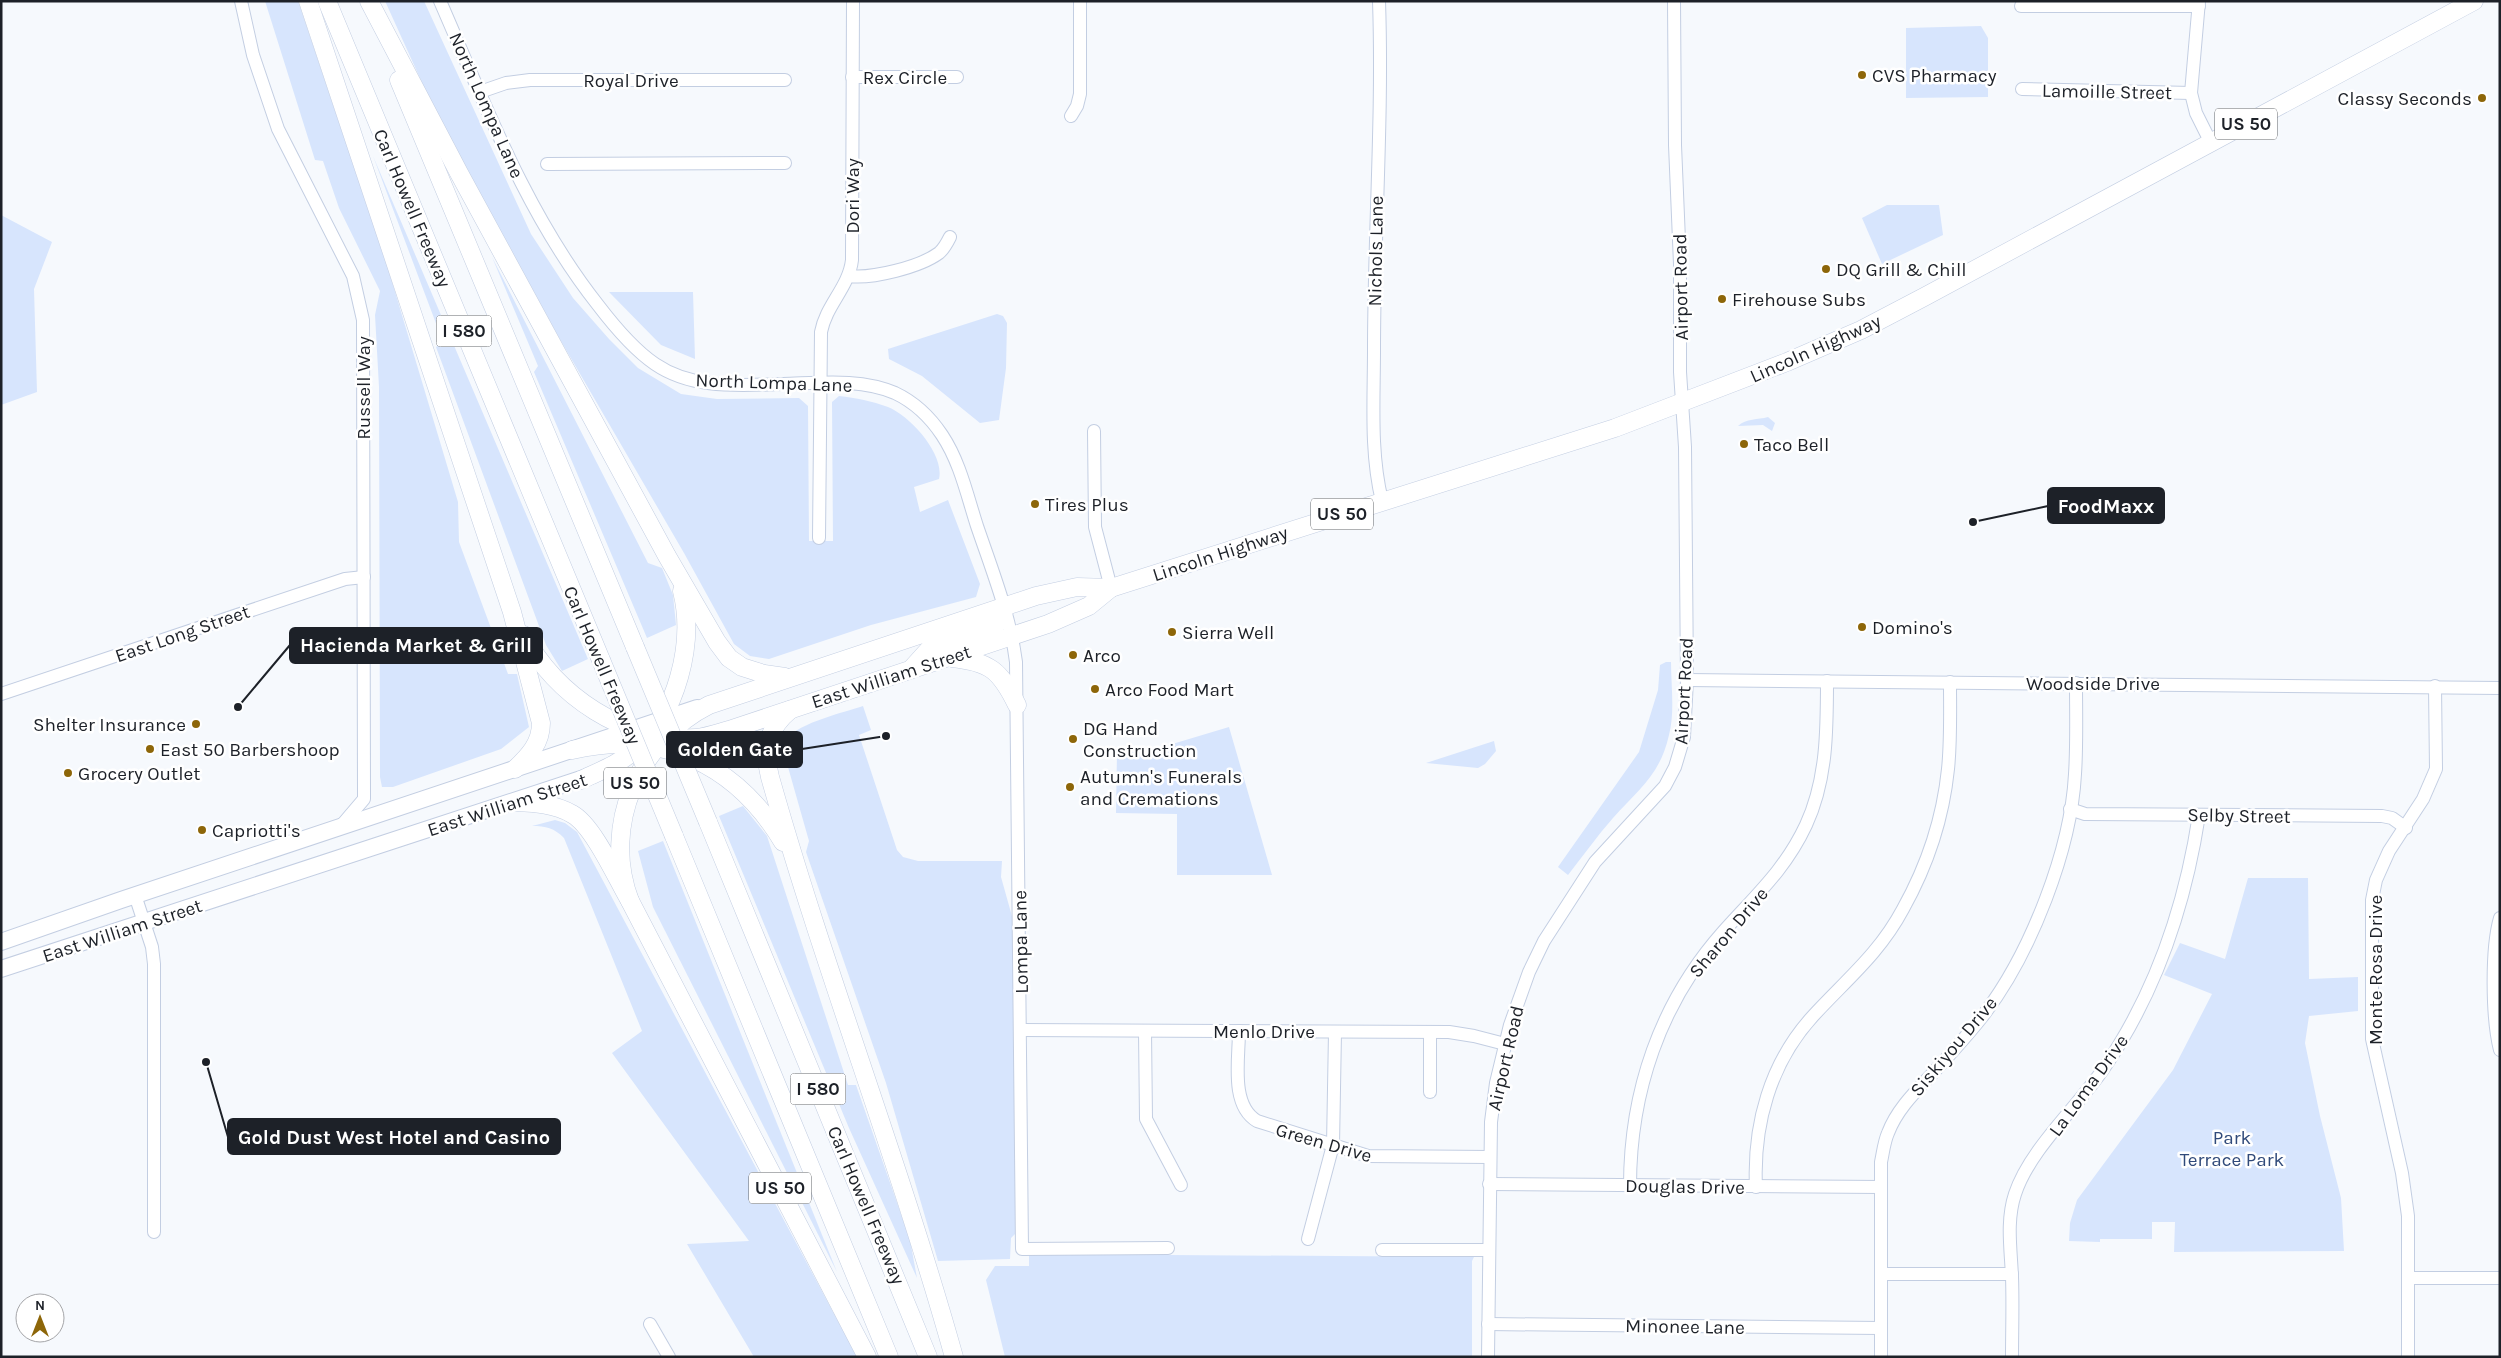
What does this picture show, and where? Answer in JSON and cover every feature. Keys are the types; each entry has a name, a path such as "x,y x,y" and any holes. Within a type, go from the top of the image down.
{"highway":[{"path":"308,1 512,612 541,723 541,732 536,746 528,758 515,768"},
{"name":"Carl Howell Freeway","path":"327,1 602,660 889,1357"},
{"path":"368,1 667,556 717,642 729,658 751,671 790,677"},
{"name":"Carl Howell Freeway","path":"368,1 928,1357"},
{"name":"Lincoln Highway","path":"1004,606 1065,589 1111,588 1585,438 1682,404 1861,330 2474,1"},
{"path":"581,780 622,760 653,740 680,673 687,639 684,598 678,578 667,556"},
{"name":"Lincoln Highway","path":"1012,636 1085,609 1111,588"},
{"path":"909,670 931,647 938,643 999,622 1004,606"},
{"name":"East William Street","path":"653,740 692,714 718,701 1004,606"},
{"path":"512,612 531,649 556,681 592,708 653,740 709,766 740,787 767,817 794,860"},
{"name":"East William Street","path":"572,750 606,744 695,738 729,730 1012,636"},
{"path":"946,658 979,662 990,667 1003,679 1017,705"},
{"name":"US 50","path":"790,710 774,727 768,738 766,758 794,860 933,1281 954,1357"},
{"name":"US 50","path":"653,740 630,793 621,828 621,865 630,901 867,1357"},
{"path":"516,802 552,806 579,818 592,836 630,901"}],"main road":[{"name":"East William Street","path":"1,942 572,750"},
{"name":"East William Street","path":"1,969 581,780"}],"street":[{"name":"Russell Way","path":"241,1 253,55 278,130 344,256 358,294 363,320 364,799"},
{"name":"North Lompa Lane","path":"440,1 528,197 546,230 593,299 640,352 665,371 696,382 732,385 858,384 884,389 906,399 931,421 944,439 957,464 1004,606 1012,636"},
{"name":"Dori Way","path":"819,538 820,340 824,319 849,276 852,251 853,1"},
{"path":"1071,116 1077,106 1080,94 1080,1"},
{"name":"Nichols Lane","path":"1379,1 1381,53 1374,309 1374,450 1377,479 1382,501"},
{"name":"Airport Road","path":"1488,1357 1489,1157 1492,1107 1505,1044 1520,994 1551,929 1595,862 1657,796 1670,778 1684,737 1686,680 1685,448 1682,404 1679,217 1675,145 1674,1"},
{"path":"2022,6 2199,3 2191,93 2196,113 2211,143"},
{"name":"Rex Circle","path":"852,77 957,77"},
{"name":"Royal Drive","path":"480,92 506,83 530,80 785,80"},
{"name":"Lamoille Street","path":"2022,89 2191,93"},
{"path":"547,164 785,163"},
{"path":"849,276 872,276 918,262 940,252 950,237"},
{"path":"1094,431 1095,523 1111,588"},
{"name":"East Long Street","path":"1,694 345,579 364,577"},
{"name":"Lompa Lane","path":"1012,636 1017,666 1022,1249 1168,1248"},
{"name":"Woodside Drive","path":"1686,680 2500,688"},
{"name":"Sharon Drive","path":"1630,1186 1631,1153 1636,1112 1649,1057 1667,1015 1706,953 1765,889 1786,861 1812,810 1825,758 1827,681"},
{"path":"1756,1187 1755,1165 1762,1114 1778,1070 1796,1038 1812,1017 1864,965 1889,931 1903,910 1927,857 1936,832 1947,782 1950,682"},
{"name":"Siskiyou Drive","path":"1881,1357 1881,1162 1885,1145 1895,1118 1905,1103 1959,1045 1986,1011 2010,973 2035,924 2055,874 2070,810 2075,775 2076,683"},
{"name":"Monte Rosa Drive","path":"2408,1357 2408,1216 2402,1173 2372,1039 2372,900 2376,880 2389,852 2423,799 2436,769 2435,686"},
{"path":"338,828 350,818 364,799 380,808 393,809"},
{"name":"Selby Street","path":"2070,810 2085,814 2382,816 2392,818 2406,828"},
{"name":"La Loma Drive","path":"2012,1357 2011,1211 2021,1179 2030,1162 2103,1070 2138,1012 2155,976 2184,890 2200,815"},
{"path":"135,896 144,922 154,964 154,1232"},
{"path":"2500,918 2495,936 2495,1017 2500,1050"},
{"name":"Menlo Drive","path":"1021,1030 1430,1032 1466,1034 1505,1044"},
{"path":"1145,1031 1146,1119 1181,1185"},
{"name":"Green Drive","path":"1239,1031 1239,1095 1242,1106 1249,1116 1260,1123 1333,1146 1376,1157 1489,1157"},
{"path":"1308,1238 1333,1146 1335,1032"},
{"path":"1430,1032 1430,1092"},
{"name":"Douglas Drive","path":"1489,1184 1881,1187"},
{"path":"1382,1250 1489,1250"},
{"path":"1882,1274 2012,1274"},
{"path":"2408,1278 2500,1278"},
{"path":"650,1324 669,1357"},
{"name":"Minonee Lane","path":"1488,1324 1881,1328"}],"green space":[{"path":"265,1 298,1 387,265 458,502 459,542 508,674 517,674 529,727 501,749 393,787 382,787 380,777 379,387 375,315 380,291 339,208 323,161 315,160"},
{"path":"385,1 424,1 531,234 573,298 609,339 638,368 681,394 717,399 799,398 808,406 809,541 833,541 832,402 839,396 864,400 888,407 915,427 924,437 937,458 939,479 914,487 920,512 948,500 980,584 976,597 871,625 769,659 750,656 734,644 684,553 558,336 468,171 424,87"},
{"path":"1981,26 1988,38 1988,97 1906,98 1906,28"},
{"path":"373,156 588,659 562,671 546,645 436,347 443,342"},
{"path":"1887,205 1939,205 1943,235 1882,264 1862,218"},
{"path":"1,215 52,242 34,289 37,392 1,405"},
{"path":"492,257 648,563 662,568 673,595 676,625 647,638 534,372 538,366"},
{"path":"609,292 693,292 695,359 661,345"},
{"path":"997,314 1003,316 1007,323 1006,368 999,420 980,423 922,376 889,359 888,349"},
{"path":"1768,417 1775,423 1772,431 1763,425 1738,426 1748,420"},
{"path":"1671,662 1672,717 1669,735 1660,761 1640,790 1607,825 1568,875 1558,867 1639,752 1658,690 1660,665"},
{"path":"863,706 871,730 859,735 897,850 903,857 918,861 1002,861 1001,877 1015,927 1017,1232 1011,1238 1010,1259 938,1261 886,1083 806,852 809,841 784,753 786,741 794,733 812,723"},
{"path":"1229,727 1272,875 1177,875 1177,814 1116,813 1117,752 1149,751"},
{"path":"1494,741 1496,751 1485,764 1478,768 1426,763"},
{"path":"743,806 767,836 848,1085 856,1085 910,1240 917,1278 849,1128 719,816"},
{"path":"555,820 565,823 577,832 857,1357 754,1357 687,1244 749,1241 612,1053 642,1031 564,838 550,828 532,826"},
{"path":"663,841 837,1272 653,907 638,851"},
{"name":"Park Terrace Park","path":"2248,878 2308,878 2309,979 2358,977 2358,1011 2309,1016 2305,1043 2320,1116 2341,1198 2344,1251 2174,1252 2175,1222 2152,1222 2152,1239 2100,1239 2100,1242 2069,1241 2070,1223 2077,1200 2173,1070 2212,994 2164,975 2180,943 2225,959"},
{"path":"1029,1254 1474,1257 1472,1261 1472,1357 1005,1357 986,1280 995,1266 1029,1266"}],"place":[{"name":"CVS Pharmacy","path":"1862,75"},
{"name":"Classy Seconds","path":"2482,98"},
{"name":"DQ Grill & Chill","path":"1826,269"},
{"name":"Firehouse Subs","path":"1722,299"},
{"name":"Taco Bell","path":"1744,444"},
{"name":"Tires Plus","path":"1035,504"},
{"name":"FoodMaxx","path":"1973,522"},
{"name":"Domino's","path":"1862,627"},
{"name":"Sierra Well","path":"1172,632"},
{"name":"Arco","path":"1073,655"},
{"name":"Arco Food Mart","path":"1095,689"},
{"name":"Hacienda Market & Grill","path":"238,707"},
{"name":"Shelter Insurance","path":"196,724"},
{"name":"Golden Gate","path":"886,736"},
{"name":"DG Hand Construction","path":"1073,739"},
{"name":"East 50 Barbershoop","path":"150,749"},
{"name":"Grocery Outlet","path":"68,773"},
{"name":"Autumn's Funerals and Cremations","path":"1070,787"},
{"name":"Capriotti's","path":"202,830"},
{"name":"Gold Dust West Hotel and Casino","path":"206,1062"}]}
